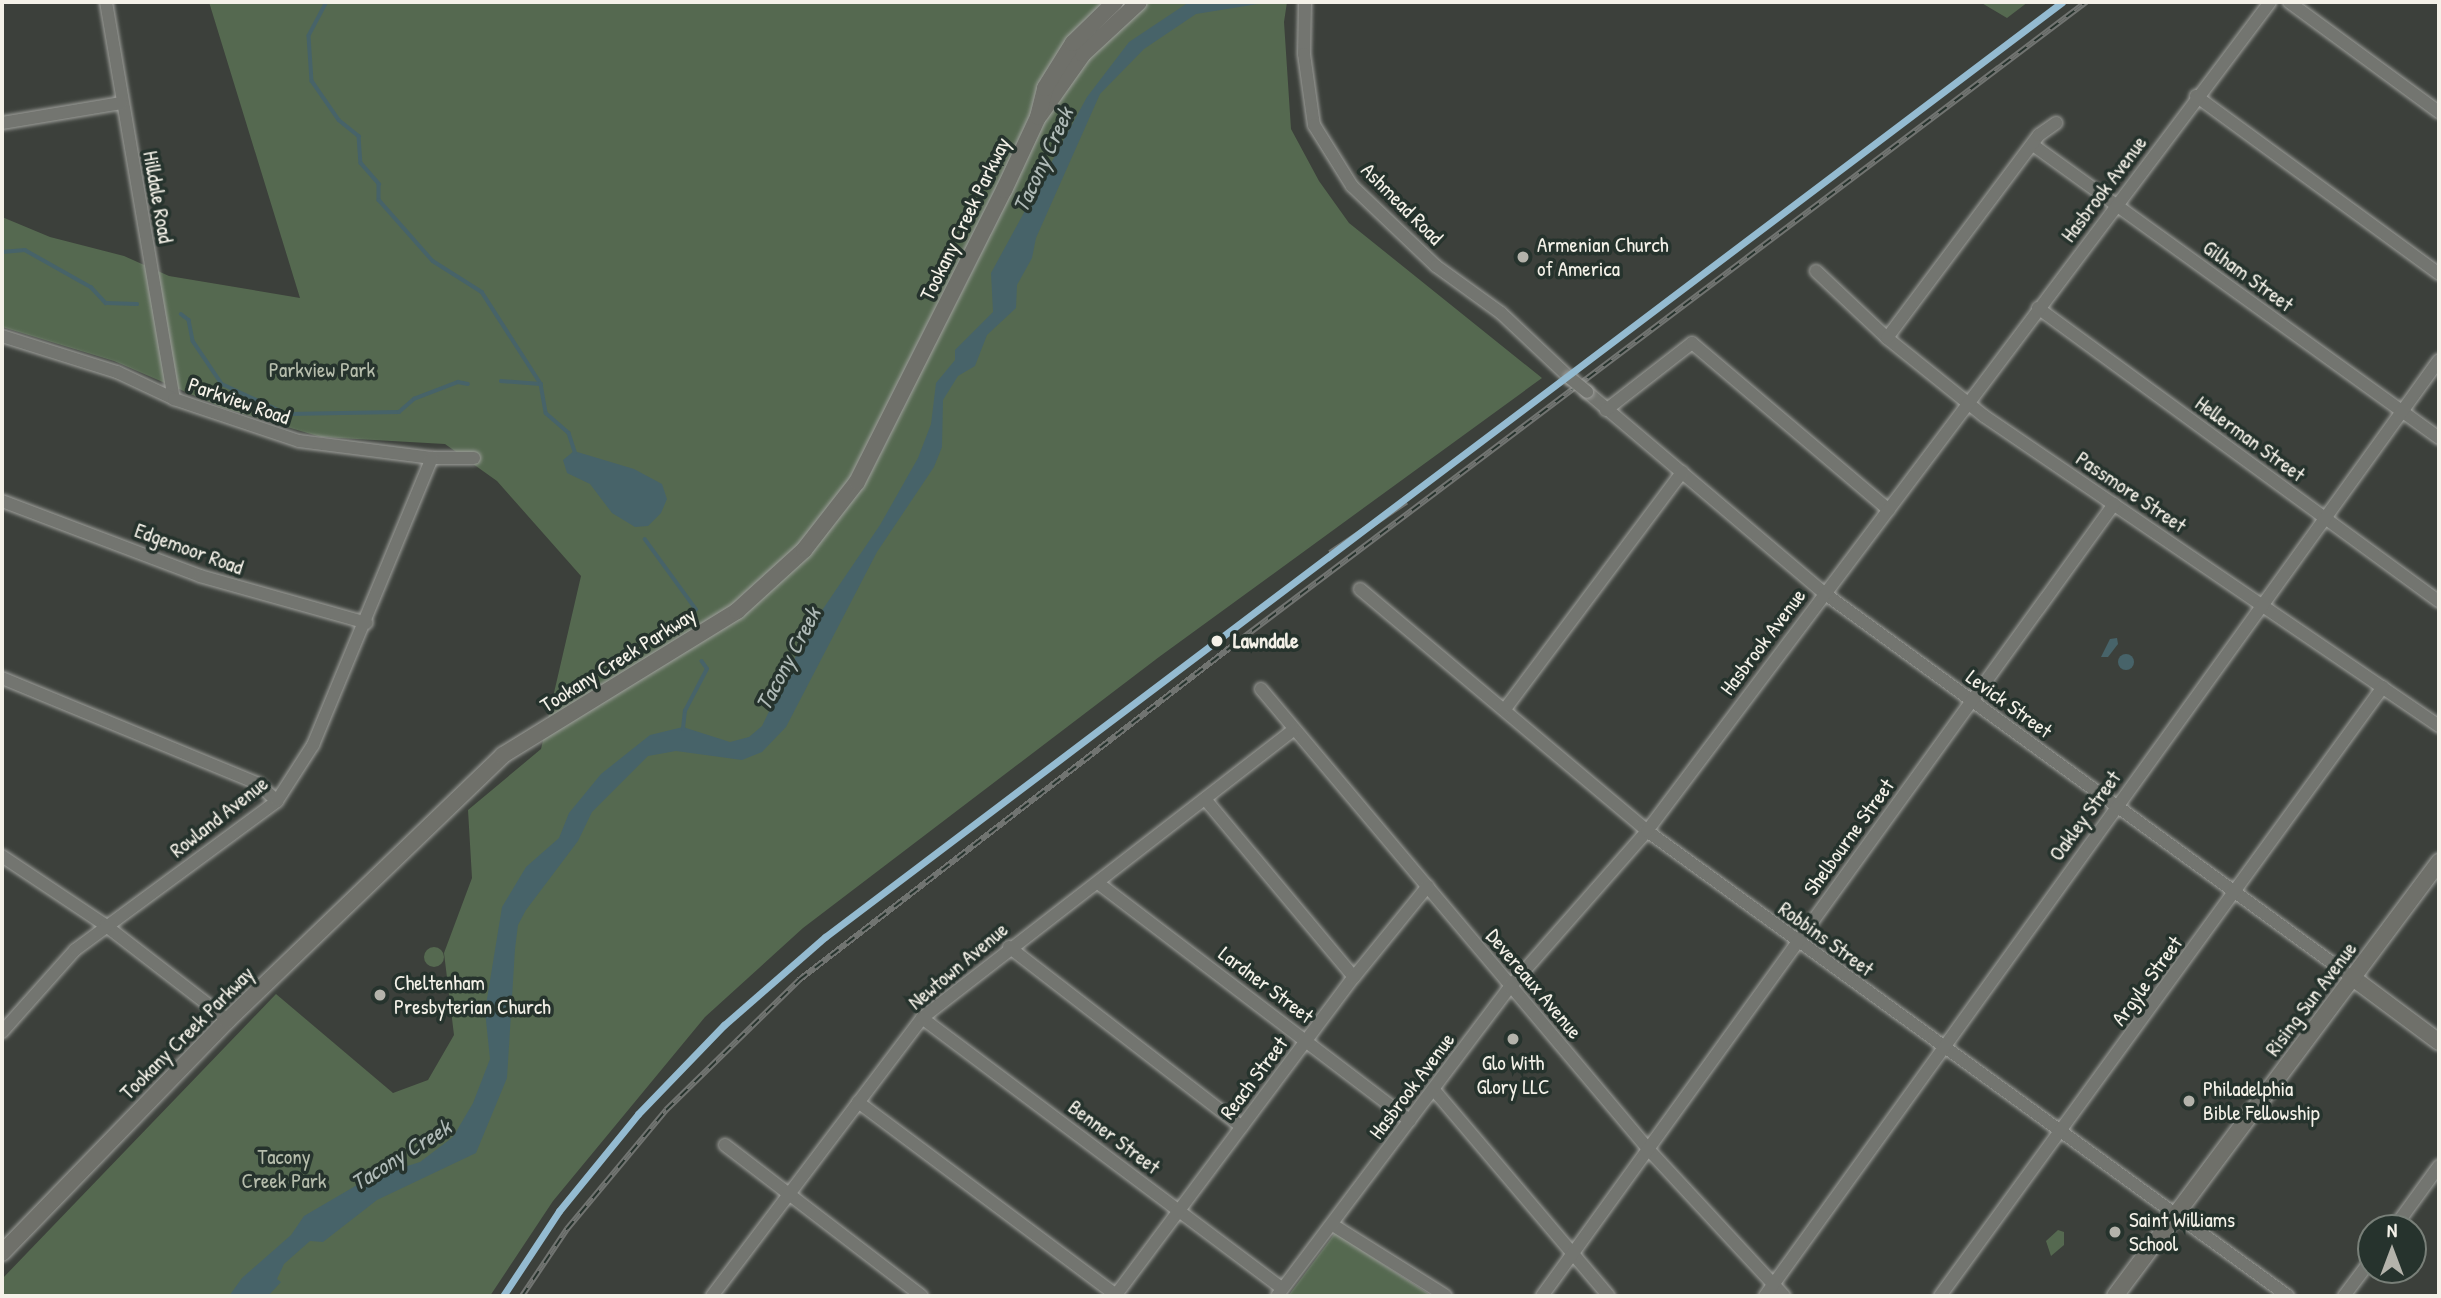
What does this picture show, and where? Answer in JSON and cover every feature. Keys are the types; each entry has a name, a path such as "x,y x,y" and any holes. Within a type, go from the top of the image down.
{"main road":[{"name":"Tookany Creek Parkway","path":"2,1252 228,1020 503,755 737,611 804,550 857,482 1038,117 1045,88 1073,43 1115,2"},
{"path":"1038,117 1060,92 1083,54 1139,2"},
{"name":"Rising Sun Avenue","path":"2115,1296 2439,862"},
{"name":"Levick Street","path":"2353,978 2439,1042"}],"street":[{"name":"Hilldale Road","path":"106,2 121,103 174,399"},
{"name":"Hasbrook Avenue","path":"1280,1292 1510,987 1647,831 2196,96 2270,2"},
{"path":"2289,2 2439,112"},
{"name":"Ashmead Road","path":"1305,8 1304,54 1314,125 1352,186 1436,266 1501,313 1570,378"},
{"path":"2196,96 2439,274"},
{"path":"2,123 121,103"},
{"path":"1887,338 2033,145 2056,123"},
{"name":"Gilham Street","path":"2033,145 2439,438"},
{"name":"Passmore Street","path":"1816,271 1887,338 1968,400 1984,416 2439,726"},
{"name":"Hellerman Street","path":"2038,308 2439,601"},
{"name":"Parkview Road","path":"2,336 117,372 174,399 299,441 432,458 474,458"},
{"path":"1606,410 1695,345 1889,510"},
{"name":"Oakley Street","path":"1769,1292 2114,808 2327,519 2439,360"},
{"name":"Levick Street","path":"1570,378 1824,593 2114,808 2236,892 2353,978"},
{"name":"Rowland Avenue","path":"2,1032 54,969 105,925 220,846 277,801 313,745 367,623 432,458"},
{"path":"1504,709 1682,472"},
{"name":"Edgemoor Road","path":"2,501 200,576 367,623"},
{"name":"Shelbourne Street","path":"1542,1296 2114,504"},
{"name":"Robbins Street","path":"1360,589 1647,831 1797,943 2288,1296"},
{"path":"2,678 257,783 277,801"},
{"name":"Argyle Street","path":"1940,1296 2383,687"},
{"name":"Devereaux Avenue","path":"1261,689 1769,1292 1784,1296"},
{"name":"Newtown Avenue","path":"717,1294 922,1018 1009,947 1098,883 1293,730"},
{"path":"1205,799 1354,977"},
{"path":"2,856 105,925 228,1020"},
{"name":"Lardner Street","path":"1098,883 1410,1121"},
{"name":"Reach Street","path":"1115,1296 1354,977 1428,886"},
{"path":"1009,947 1242,1127"},
{"name":"Benner Street","path":"922,1018 1180,1210 1280,1292"},
{"path":"1434,1090 1609,1296"},
{"path":"858,1102 1115,1296"},
{"path":"725,1144 789,1197 922,1296"},
{"path":"2404,1214 2439,1166"},
{"path":"1333,1225 1446,1296"},
{"path":"2344,1296 2357,1278"}],"green space":[{"path":"209,2 1287,2 1284,22 1291,129 1319,181 1349,223 1542,378 1159,657 803,928 705,1017 553,1201 490,1296 2,1296 2,1279 276,994 393,1093 428,1080 454,1035 444,953 472,878 468,810 541,749 581,576 497,481 445,444 321,437 223,408 114,361 2,327 2,217 50,237 124,256 169,276 300,298"},
{"path":"1980,2 2028,2 2007,18"},
{"path":"434,947 441,950 444,957 441,964 434,967 427,964 424,957 427,950"},
{"path":"2058,1230 2064,1232 2064,1245 2051,1256 2046,1241"},
{"path":"1335,1233 1432,1296 1288,1296"}],"water":[{"path":"1189,2 1270,2 1196,14 1144,49 1100,94 1036,238 1032,258 1017,285 1016,308 987,335 975,366 958,376 943,400 942,447 934,467 877,552 786,727 762,752 742,760 676,751 648,756 592,812 578,841 526,910 518,925 515,949 507,1078 476,1153 377,1200 323,1242 310,1241 284,1264 277,1279 281,1282 268,1296 229,1296 242,1278 291,1235 304,1216 369,1178 420,1162 453,1137 473,1103 490,1059 485,1011 502,907 526,867 559,838 569,813 601,774 650,735 683,727 730,742 749,737 762,726 808,631 880,525 918,458 931,424 936,383 955,360 955,350 993,312 991,273 1087,97 1129,42"},
{"path":"574,451 634,469 662,484 667,499 661,513 648,526 635,527 612,513 590,484 567,473 563,460"},
{"path":"2117,638 2118,644 2108,657 2101,657 2110,639"},
{"path":"2126,654 2134,662 2126,670 2118,662"}],"waterway":[{"path":"327,2 309,36 312,81 339,120 359,136 361,163 379,184 379,200 433,261 482,292 541,384"},
{"path":"2,252 25,250 91,287 106,303 137,304"},
{"path":"181,314 189,320 193,341 222,384 287,414 399,412 414,399 458,382 468,384"},
{"path":"501,381 541,384 546,413 569,433 575,452"},
{"path":"645,539 696,609"},
{"path":"683,729 685,711 707,669 702,662"}],"railway":[{"path":"522,1296 567,1229 666,1110 799,980 1236,643 2086,2"},
{"path":"1330,553 1406,502"}],"transit line":[{"path":"503,1296 559,1211 638,1114 724,1025 825,937 2062,2"}],"place":[{"name":"Armenian Church of America","path":"1523,257"},
{"name":"Lawndale","path":"1217,641"},
{"name":"Cheltenham Presbyterian Church","path":"380,995"},
{"name":"Glo With Glory LLC","path":"1513,1039"},
{"name":"Philadelphia Bible Fellowship","path":"2189,1101"},
{"name":"Saint Williams School","path":"2115,1232"}],"water label":[{"name":"Tacony Creek","path":"1043,160"},
{"name":"Tacony Creek","path":"788,659"},
{"name":"Tacony Creek","path":"401,1155"}],"park label":[{"name":"Parkview Park","path":"322,370"},
{"name":"Tacony Creek Park","path":"284,1169"}]}
